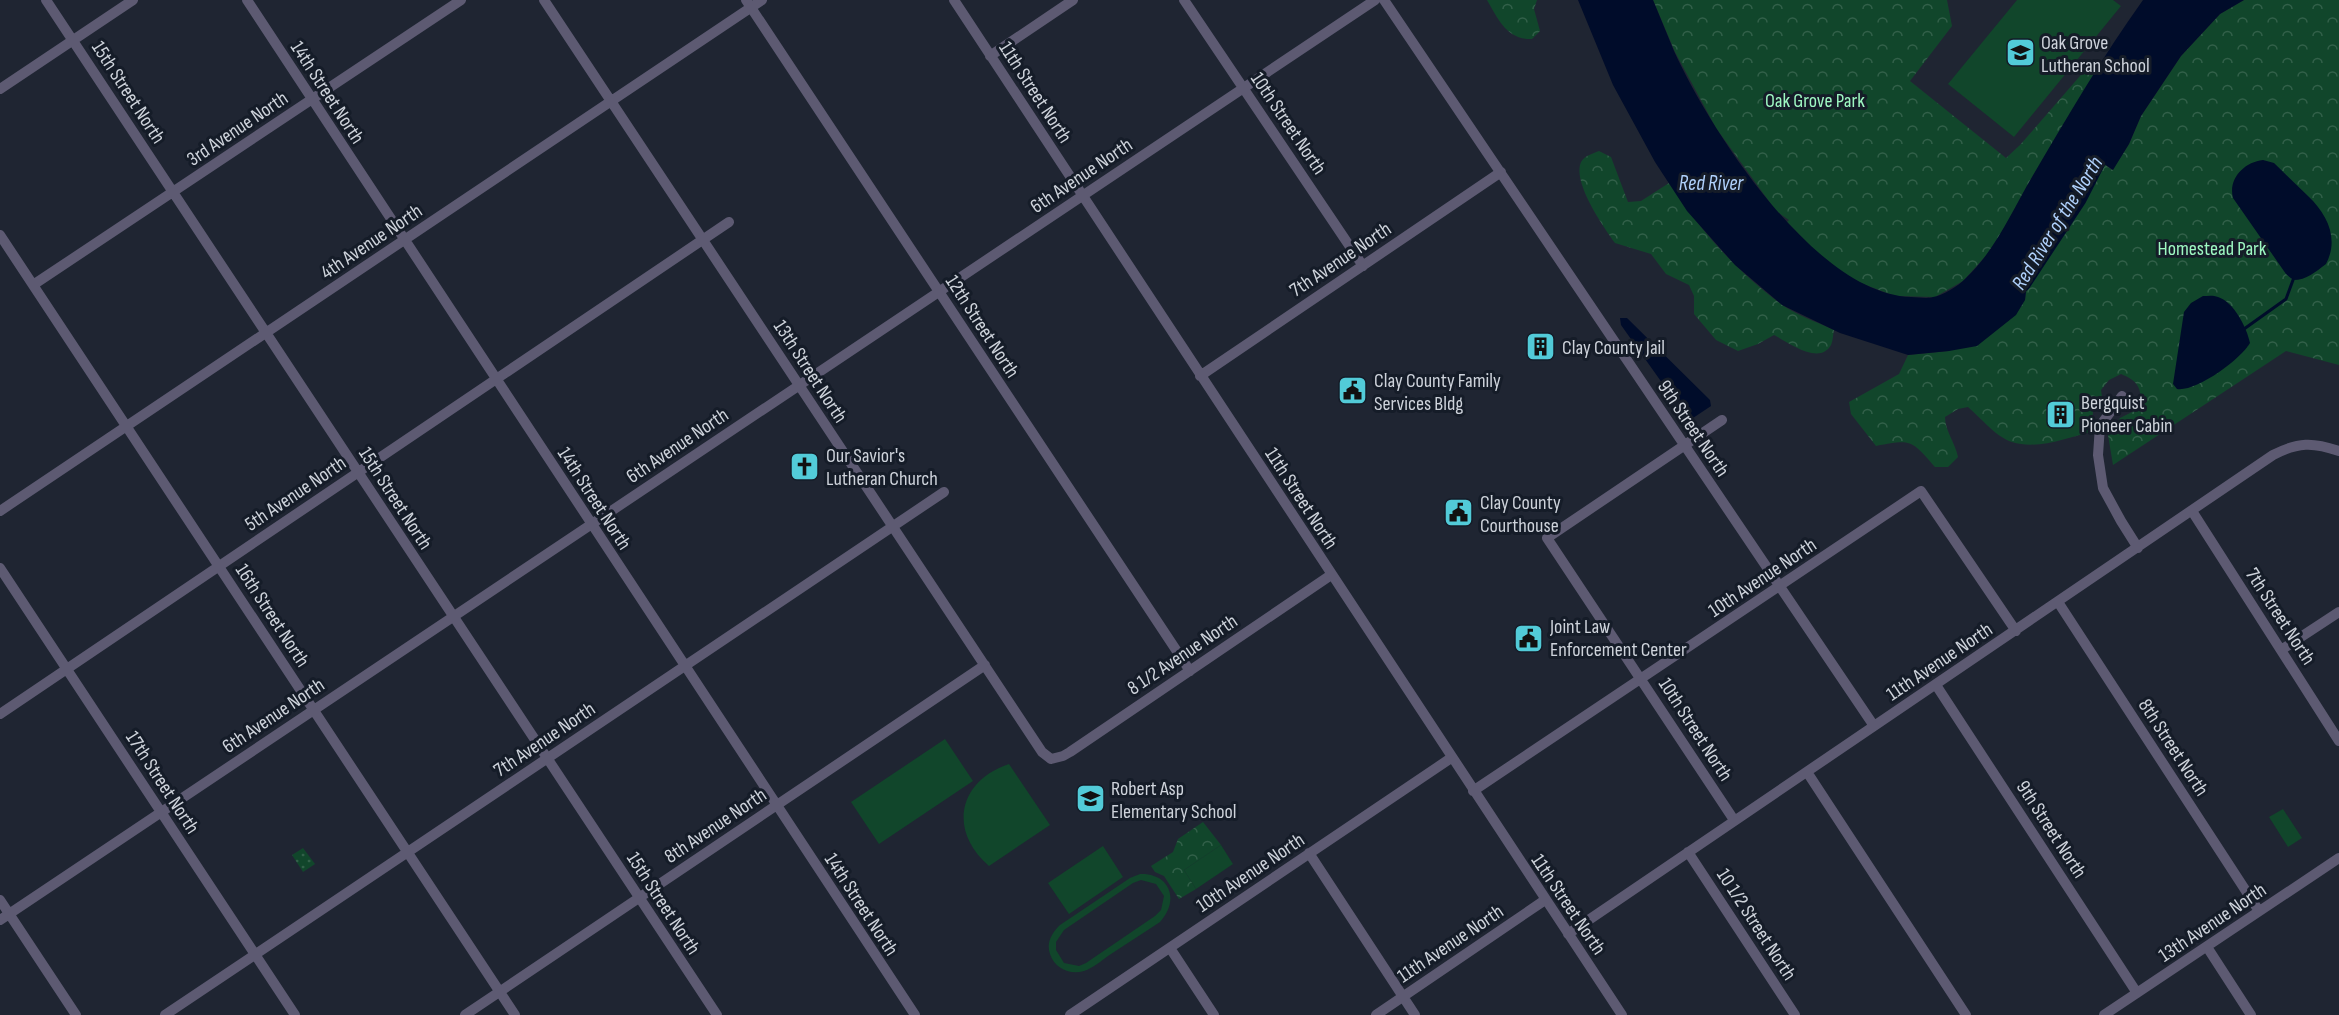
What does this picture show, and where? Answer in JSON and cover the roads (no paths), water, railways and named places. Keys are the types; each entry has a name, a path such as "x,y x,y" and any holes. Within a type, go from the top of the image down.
{"street":[{"name":"15th Street North","path":"46,0 717,1015"},
{"path":"0,89 133,0"},
{"name":"14th Street North","path":"247,0 915,1015"},
{"name":"3rd Avenue North","path":"33,285 461,0"},
{"name":"13th Street North","path":"544,0 1042,752 1051,759"},
{"name":"4th Avenue North","path":"0,511 611,101 748,4 762,0"},
{"name":"11th Street North","path":"954,0 1450,758 1622,1015"},
{"path":"990,56 1073,0"},
{"name":"10th Street North","path":"1185,0 1363,266"},
{"name":"6th Avenue North","path":"5,917 1375,0"},
{"name":"9th Street North","path":"1384,0 1874,726"},
{"name":"12th Street North","path":"748,4 1190,671"},
{"name":"7th Avenue North","path":"1200,376 1501,172"},
{"name":"5th Avenue North","path":"0,714 729,222"},
{"name":"16th Street North","path":"0,236 515,1015"},
{"path":"2122,396 2100,426 2098,455 2103,488 2138,548"},
{"path":"1684,445 1722,420"},
{"name":"11th Avenue North","path":"1568,934 2283,450 2298,445 2319,444 2339,451"},
{"name":"10th Street North","path":"1684,445 1547,538 1734,820"},
{"name":"7th Avenue North","path":"165,1015 944,492"},
{"name":"10th Avenue North","path":"1473,791 1921,492 2016,631"},
{"name":"7th Street North","path":"2192,511 2339,741"},
{"name":"17th Street North","path":"0,568 295,1015"},
{"name":"8 1/2 Avenue North","path":"1051,759 1063,756 1330,574"},
{"name":"8th Street North","path":"2058,602 2259,911"},
{"path":"2281,650 2339,612"},
{"name":"8th Avenue North","path":"465,1015 985,665"},
{"name":"9th Street North","path":"1936,685 2137,993"},
{"name":"10th Avenue North","path":"1070,1015 1450,758"},
{"path":"1807,772 1966,1015"},
{"name":"10 1/2 Street North","path":"1689,852 1795,1015"},
{"path":"1309,854 1415,1015"},
{"name":"13th Avenue North","path":"2104,1015 2339,858"},
{"path":"0,900 5,917 76,1015"},
{"name":"11th Avenue North","path":"1376,1015 1545,900"},
{"path":"2207,947 2251,1015"},
{"path":"1170,948 1214,1015"}],"water":[{"name":"Red River","path":"1578,0 1653,0 1674,51 1713,122 1739,163 1803,239 1839,268 1875,289 1911,297 1931,298 1954,288 1976,268 1985,256 2086,87 2143,0 2244,0 2220,14 2181,56 2141,116 2129,144 2113,170 2100,161 2027,282 2025,300 2016,315 1977,346 1908,355 1840,333 1782,305 1735,265 1687,211 1655,162 1613,85"},
{"path":"2263,160 2274,163 2315,203 2326,219 2331,237 2330,255 2326,264 2303,279 2293,280 2286,274 2233,198 2235,178 2250,164"},
{"path":"2203,296 2216,296 2229,304 2243,323 2250,343 2228,366 2206,380 2185,389 2177,389 2173,384 2184,312 2191,303"},
{"path":"1620,318 1627,318 1710,400 1711,406 1693,418 1687,418 1621,325"}],"waterway":[{"name":"Red River of the North","path":"2022,283 2078,198 2098,159"},
{"path":"2244,329 2286,299 2293,280"}],"place":[{"name":"Oak Grove Lutheran School","path":"2020,53"},
{"name":"Clay County Jail","path":"1541,347"},
{"name":"Clay County Family Services Bldg","path":"1353,391"},
{"name":"Bergquist Pioneer Cabin","path":"2060,414"},
{"name":"Our Savior's Lutheran Church","path":"805,467"},
{"name":"Clay County Courthouse","path":"1459,513"},
{"name":"Joint Law Enforcement Center","path":"1529,638"},
{"name":"Robert Asp Elementary School","path":"1090,799"}],"park label":[{"name":"Oak Grove Park","path":"1815,100"},
{"name":"Homestead Park","path":"2212,248"}]}
